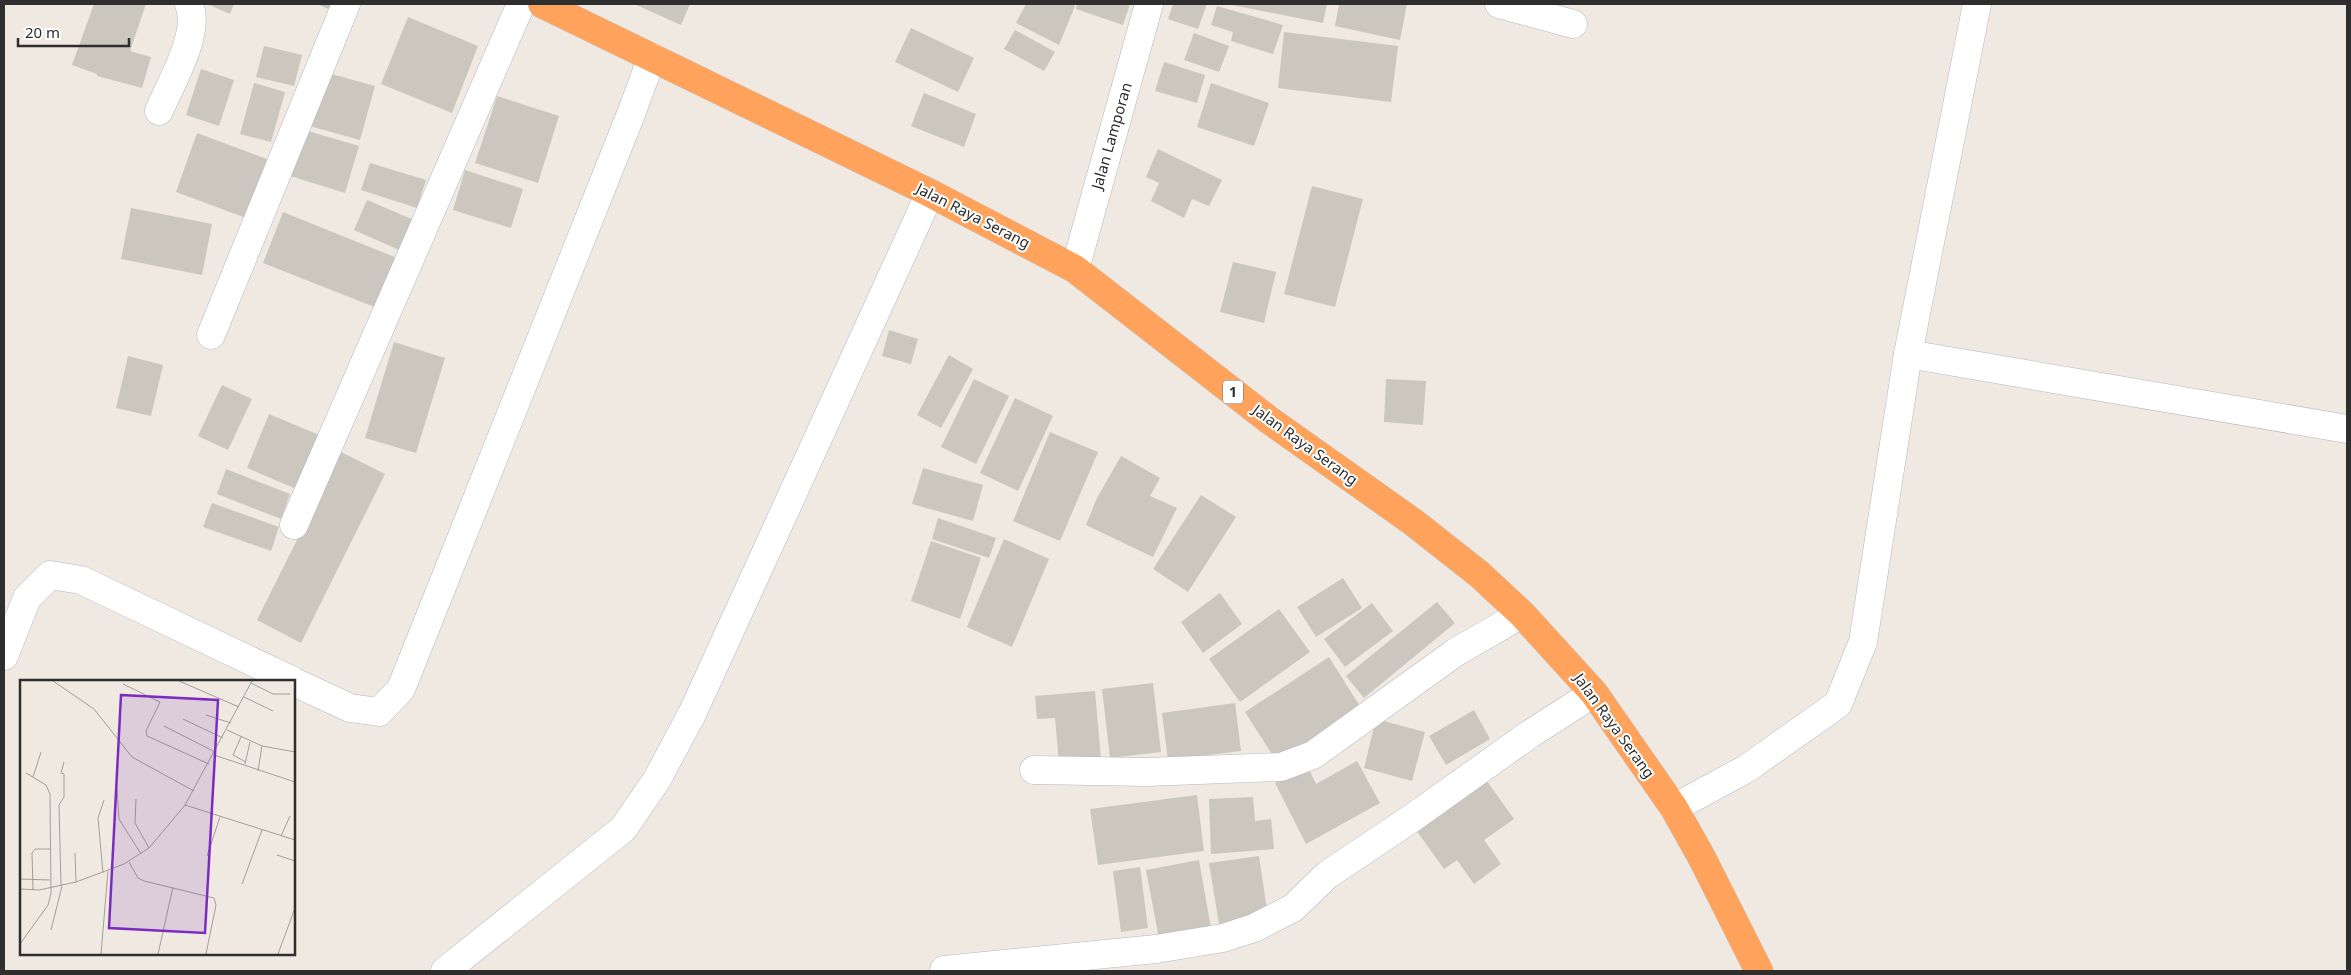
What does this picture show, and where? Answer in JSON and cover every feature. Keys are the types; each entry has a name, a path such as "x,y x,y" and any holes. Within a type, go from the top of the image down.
{"highway":[{"name":"Jalan Raya Serang","path":"551,6 930,193 1075,269 1269,420 1413,522 1479,574 1522,614 1594,693 1674,808 1706,865 1759,971"}],"street":[{"path":"158,111 191,35 193,21 189,4"},
{"path":"211,335 346,4"},
{"path":"294,525 521,4"},
{"name":"Jalan Lamporan","path":"1075,269 1149,4"},
{"path":"1499,4 1573,24"},
{"path":"1674,808 1746,769 1838,704 1863,642 1908,354 1977,4"},
{"path":"295,682 350,708 379,712 401,689 631,114 652,57"},
{"path":"445,971 623,829 656,781 692,714 930,193"},
{"path":"1908,354 2347,429"},
{"path":"4,656 27,598 50,575 80,580 291,680"},
{"path":"1034,770 1146,772 1281,767 1312,755 1456,652 1522,614"},
{"path":"944,970 1156,949 1223,938 1254,928 1294,908 1327,875 1412,818 1530,734 1594,693"}],"building":[{"path":"94,4 146,4 130,51 151,57 142,88 97,76 97,74 72,65"},
{"path":"207,4 234,4 230,14"},
{"path":"317,4 337,4 333,11"},
{"path":"634,4 690,4 681,25"},
{"path":"1026,4 1071,4 1075,6 1059,45 1016,23"},
{"path":"1077,4 1130,4 1123,25 1076,9"},
{"path":"1173,4 1207,4 1198,29 1168,19"},
{"path":"1232,4 1327,4 1323,23"},
{"path":"1339,4 1407,4 1400,40 1335,26"},
{"path":"1217,6 1283,25 1273,54 1231,41 1233,32 1211,25"},
{"path":"408,17 478,46 452,113 381,84"},
{"path":"911,28 974,58 958,92 895,62"},
{"path":"1015,30 1055,52 1044,71 1004,49"},
{"path":"1284,32 1398,46 1391,102 1278,88"},
{"path":"1194,33 1229,46 1219,72 1184,60"},
{"path":"264,46 302,55 294,86 256,77"},
{"path":"1164,62 1205,75 1197,103 1155,91"},
{"path":"201,69 234,80 219,126 186,115"},
{"path":"321,71 375,86 360,140 306,125"},
{"path":"254,83 285,92 271,142 240,134"},
{"path":"1211,83 1269,103 1254,146 1197,127"},
{"path":"924,93 976,114 964,147 911,126"},
{"path":"497,96 559,116 538,183 475,163"},
{"path":"298,128 359,146 345,193 284,174"},
{"path":"197,133 267,159 246,218 176,192"},
{"path":"1158,149 1222,180 1209,206 1192,199 1184,218 1151,201 1159,183 1146,177"},
{"path":"370,163 426,180 417,208 361,190"},
{"path":"465,170 523,189 511,228 453,210"},
{"path":"1312,186 1363,199 1335,307 1284,294"},
{"path":"367,200 421,223 408,254 354,230"},
{"path":"131,208 212,224 202,275 121,259"},
{"path":"283,212 402,260 382,310 263,263"},
{"path":"1233,262 1276,272 1264,323 1220,312"},
{"path":"889,330 918,339 911,364 882,356"},
{"path":"394,342 445,358 416,453 365,438"},
{"path":"949,355 973,369 941,428 917,415"},
{"path":"128,356 163,365 151,416 116,408"},
{"path":"974,379 1009,396 976,464 941,447"},
{"path":"1386,379 1426,381 1423,425 1384,422"},
{"path":"222,385 252,399 228,450 198,436"},
{"path":"1015,398 1053,416 1018,491 980,473"},
{"path":"269,414 324,437 301,491 247,468"},
{"path":"1050,432 1098,452 1060,541 1013,521"},
{"path":"341,452 385,474 301,643 257,620"},
{"path":"1121,456 1160,478 1150,496 1177,508 1153,557 1086,525 1097,498"},
{"path":"923,468 983,485 973,521 912,504"},
{"path":"226,469 290,494 281,519 217,494"},
{"path":"1201,495 1236,517 1188,592 1153,569"},
{"path":"212,503 279,527 271,551 203,527"},
{"path":"938,518 996,538 989,558 932,539"},
{"path":"1004,539 1049,559 1012,647 967,627"},
{"path":"931,541 981,558 960,619 911,601"},
{"path":"1343,578 1362,608 1316,637 1297,607"},
{"path":"1220,593 1242,624 1203,653 1181,622"},
{"path":"1437,602 1455,623 1364,698 1346,676"},
{"path":"1372,603 1393,631 1345,667 1324,639"},
{"path":"1279,609 1310,652 1240,702 1209,659"},
{"path":"1329,657 1361,708 1277,762 1245,712"},
{"path":"1153,683 1161,752 1110,758 1102,689"},
{"path":"1095,691 1101,759 1059,763 1055,718 1037,719 1035,696"},
{"path":"1235,703 1241,751 1168,760 1162,713"},
{"path":"1474,710 1490,739 1446,765 1429,736"},
{"path":"1376,719 1425,732 1412,781 1364,768"},
{"path":"1357,761 1380,803 1306,844 1275,783 1308,767 1316,784"},
{"path":"1484,777 1514,819 1484,840 1501,864 1474,884 1457,860 1444,869 1414,827"},
{"path":"1197,795 1204,851 1098,865 1090,809"},
{"path":"1253,797 1255,821 1271,819 1274,849 1211,854 1209,799"},
{"path":"1259,856 1268,917 1219,924 1209,863"},
{"path":"1199,860 1212,934 1160,944 1146,870"},
{"path":"1140,867 1148,928 1121,932 1113,871"}]}
